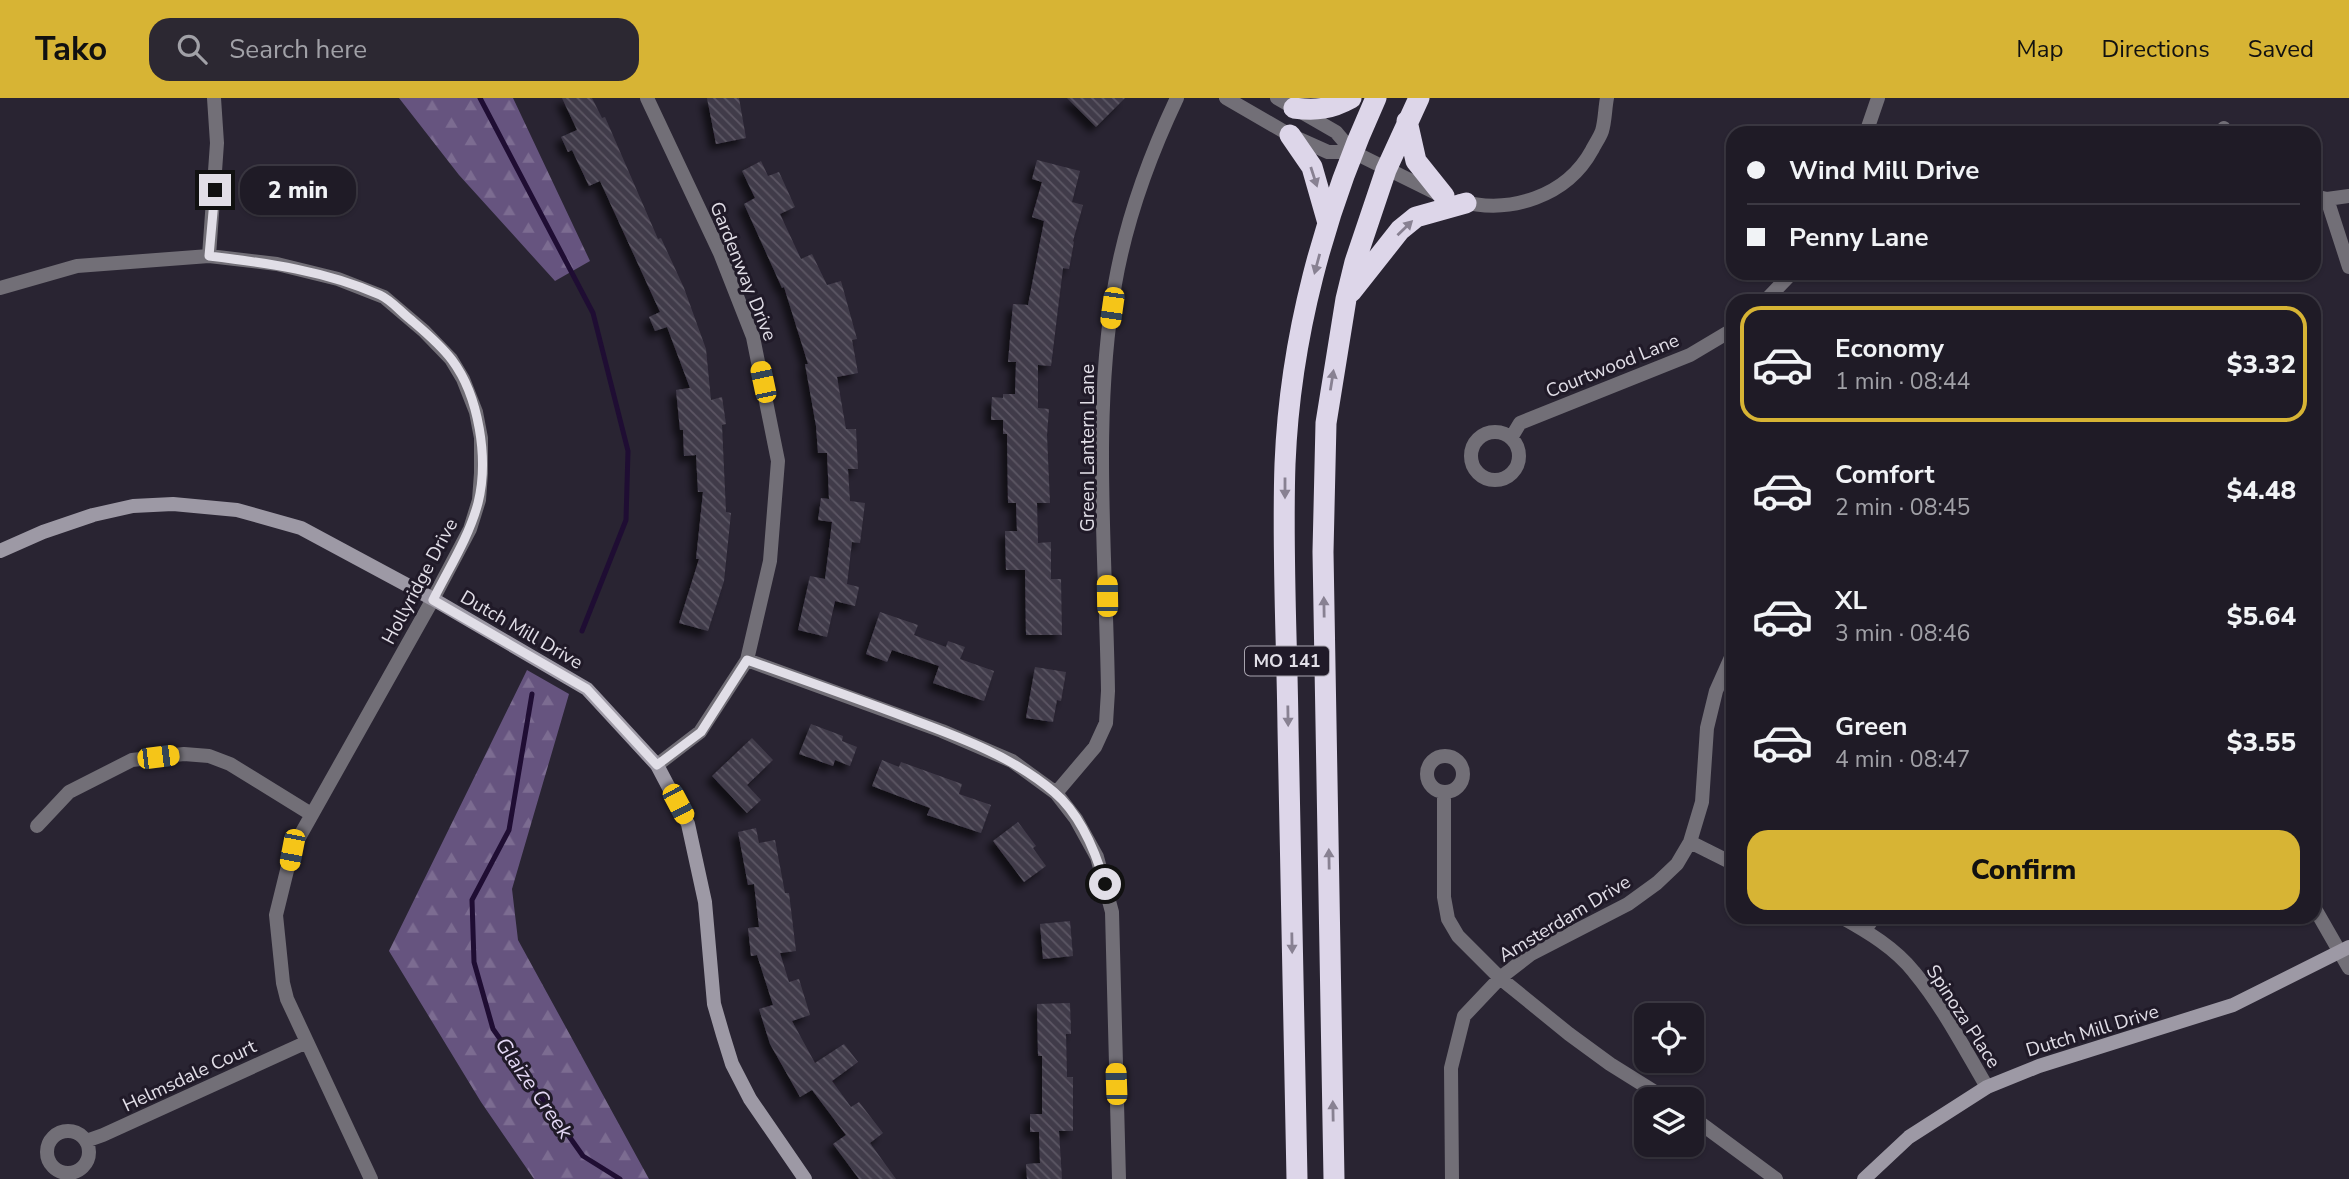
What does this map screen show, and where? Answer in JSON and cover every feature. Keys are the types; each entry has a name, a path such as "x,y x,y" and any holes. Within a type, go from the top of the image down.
{"highway":[{"path":"1285,103 1315,111 1335,107 1351,98"},
{"name":"MO 141","path":"1297,1179 1286,463 1291,396 1301,330 1328,223 1353,152 1376,98"},
{"name":"MO 141","path":"1334,1179 1323,490 1326,423 1346,299 1366,226 1386,170 1419,98"},
{"path":"1407,121 1416,161 1444,196"},
{"path":"1290,135 1312,167 1328,223"},
{"path":"1346,299 1401,230 1416,217 1466,203"}],"street":[{"path":"209,256 217,143 214,98"},
{"name":"Gardenway Drive","path":"647,98 720,253 753,337 778,461 770,561 747,660 701,732 657,765"},
{"name":"Green Lantern Lane","path":"1056,793 1095,747 1106,723 1108,666 1102,444 1108,335 1115,281 1134,209 1151,156 1177,98"},
{"path":"1226,98 1290,135 1328,152 1353,152"},
{"path":"1285,103 1336,132 1353,152 1386,170 1444,196 1488,206 1515,204 1539,198 1562,185 1583,167 1602,131 1607,98"},
{"path":"1868,126 1878,98"},
{"path":"2321,198 2349,196"},
{"path":"2321,200 2349,268"},
{"name":"Hollyridge Drive","path":"0,288 77,266 209,256 277,264 338,279 384,297 452,359 463,379 476,412 481,438 479,500 470,529 292,850 276,915 283,983 288,999 371,1179"},
{"path":"1772,294 1785,280"},
{"name":"Courtwood Lane","path":"1511,438 1520,423 1690,355 1726,334"},
{"name":"Dutch Mill Drive","path":"0,551 43,532 93,515 133,506 173,504 237,510 301,528 587,689 657,765 688,824 705,902 714,1004 732,1064 764,1121 805,1179"},
{"path":"747,660 942,731 1012,761 1056,793 1076,819 1097,857 1112,912 1119,1179"},
{"name":"Amsterdam Drive","path":"1452,1179 1451,1068 1464,1016 1500,978 1531,954 1563,936 1592,925 1628,904 1677,864 1690,842 1702,802 1707,728 1716,691 1726,668"},
{"path":"37,826 69,792 132,760 184,754 209,756 230,764 311,814"},
{"path":"1444,792 1443,877 1448,919 1458,936 1500,978 1610,1064 1647,1087"},
{"path":"1690,842 1726,860"},
{"path":"2321,915 2345,948 2349,968"},
{"name":"Spinoza Place","path":"1854,924 1892,950 1914,971 1987,1087"},
{"path":"1865,930 1869,924"},
{"name":"Dutch Mill Drive","path":"1864,1179 1909,1137 1987,1087 2039,1066 2222,1009 2345,948"},
{"name":"Helmsdale Court","path":"86,1141 307,1042"},
{"path":"1704,1126 1776,1179"}],"green space":[{"path":"399,98 513,98 590,261 555,281 459,175"},
{"path":"527,670 569,694 512,889 518,940 649,1179 534,1179 481,1102 389,951"}],"building":[{"path":"562,98 592,98 602,118 605,117 658,239 661,238 684,288 706,349 711,400 722,397 726,424 722,425 726,512 731,513 724,581 708,631 679,623 699,559 696,559 703,492 698,492 696,455 684,456 683,430 680,430 676,390 690,388 667,327 655,331 649,317 660,312 600,181 589,186 572,150 568,152 561,137 577,130"},
{"path":"707,98 739,98 746,138 716,144"},
{"path":"1067,98 1125,98 1096,127"},
{"path":"1037,160 1080,171 1072,202 1083,205 1069,269 1063,268 1051,366 1038,365 1038,408 1049,409 1047,435 1050,503 1037,503 1038,543 1051,542 1051,579 1061,579 1062,635 1026,635 1025,570 1006,570 1005,531 1017,531 1016,503 1008,503 1007,434 1003,434 1003,420 991,420 992,397 1003,398 1003,394 1015,394 1016,362 1008,362 1013,304 1028,305 1044,221 1032,217 1042,182 1032,179"},
{"path":"761,161 768,176 779,172 795,207 780,214 801,259 812,254 827,285 841,281 857,339 852,340 858,373 837,377 846,429 856,429 858,469 848,469 850,501 865,503 860,543 852,542 847,584 859,587 855,606 835,601 827,637 798,630 810,576 825,579 832,522 818,520 821,498 829,499 827,453 818,453 805,364 808,364 784,287 782,288 744,204 755,198 742,171"},
{"path":"880,612 918,625 914,635 946,647 948,641 965,647 960,659 994,671 984,701 933,683 939,666 892,650 887,662 866,654"},
{"path":"1035,667 1066,672 1061,701 1057,700 1053,722 1026,718"},
{"path":"811,724 843,736 842,741 857,747 850,766 835,760 833,766 799,754"},
{"path":"752,738 773,760 747,785 761,800 747,813 712,776"},
{"path":"882,760 899,767 901,762 962,784 959,794 991,805 981,833 927,815 930,808 872,786"},
{"path":"1018,822 1036,846 1033,848 1046,866 1024,882 993,841"},
{"path":"756,828 759,843 775,840 785,893 789,893 796,951 780,953 789,982 799,979 810,1015 792,1021 815,1063 844,1044 858,1062 832,1081 851,1107 859,1102 883,1133 870,1143 896,1179 859,1179 833,1144 846,1135 812,1090 800,1097 770,1044 759,1009 773,1005 757,955 751,956 748,928 759,927 754,884 748,885 738,832"},
{"path":"1070,921 1073,956 1043,959 1040,924"},
{"path":"1070,1003 1071,1034 1066,1034 1067,1077 1073,1077 1073,1131 1059,1131 1062,1179 1027,1179 1026,1164 1040,1163 1039,1132 1030,1132 1030,1114 1042,1114 1042,1056 1038,1056 1037,1004"}],"waterway":[{"path":"480,98 593,313 628,451 626,520 582,631"},
{"name":"Glaize Creek","path":"532,694 509,830 472,900 474,962 493,1029 583,1156 620,1179"}],"route":[{"path":"215,190 209,256 277,264 338,279 384,297 452,359 463,379 476,412 481,438 479,500 470,529 433,600 587,689 657,765 701,732 747,660 942,731 1012,761 1056,793 1076,819 1097,857 1105,884"}]}
